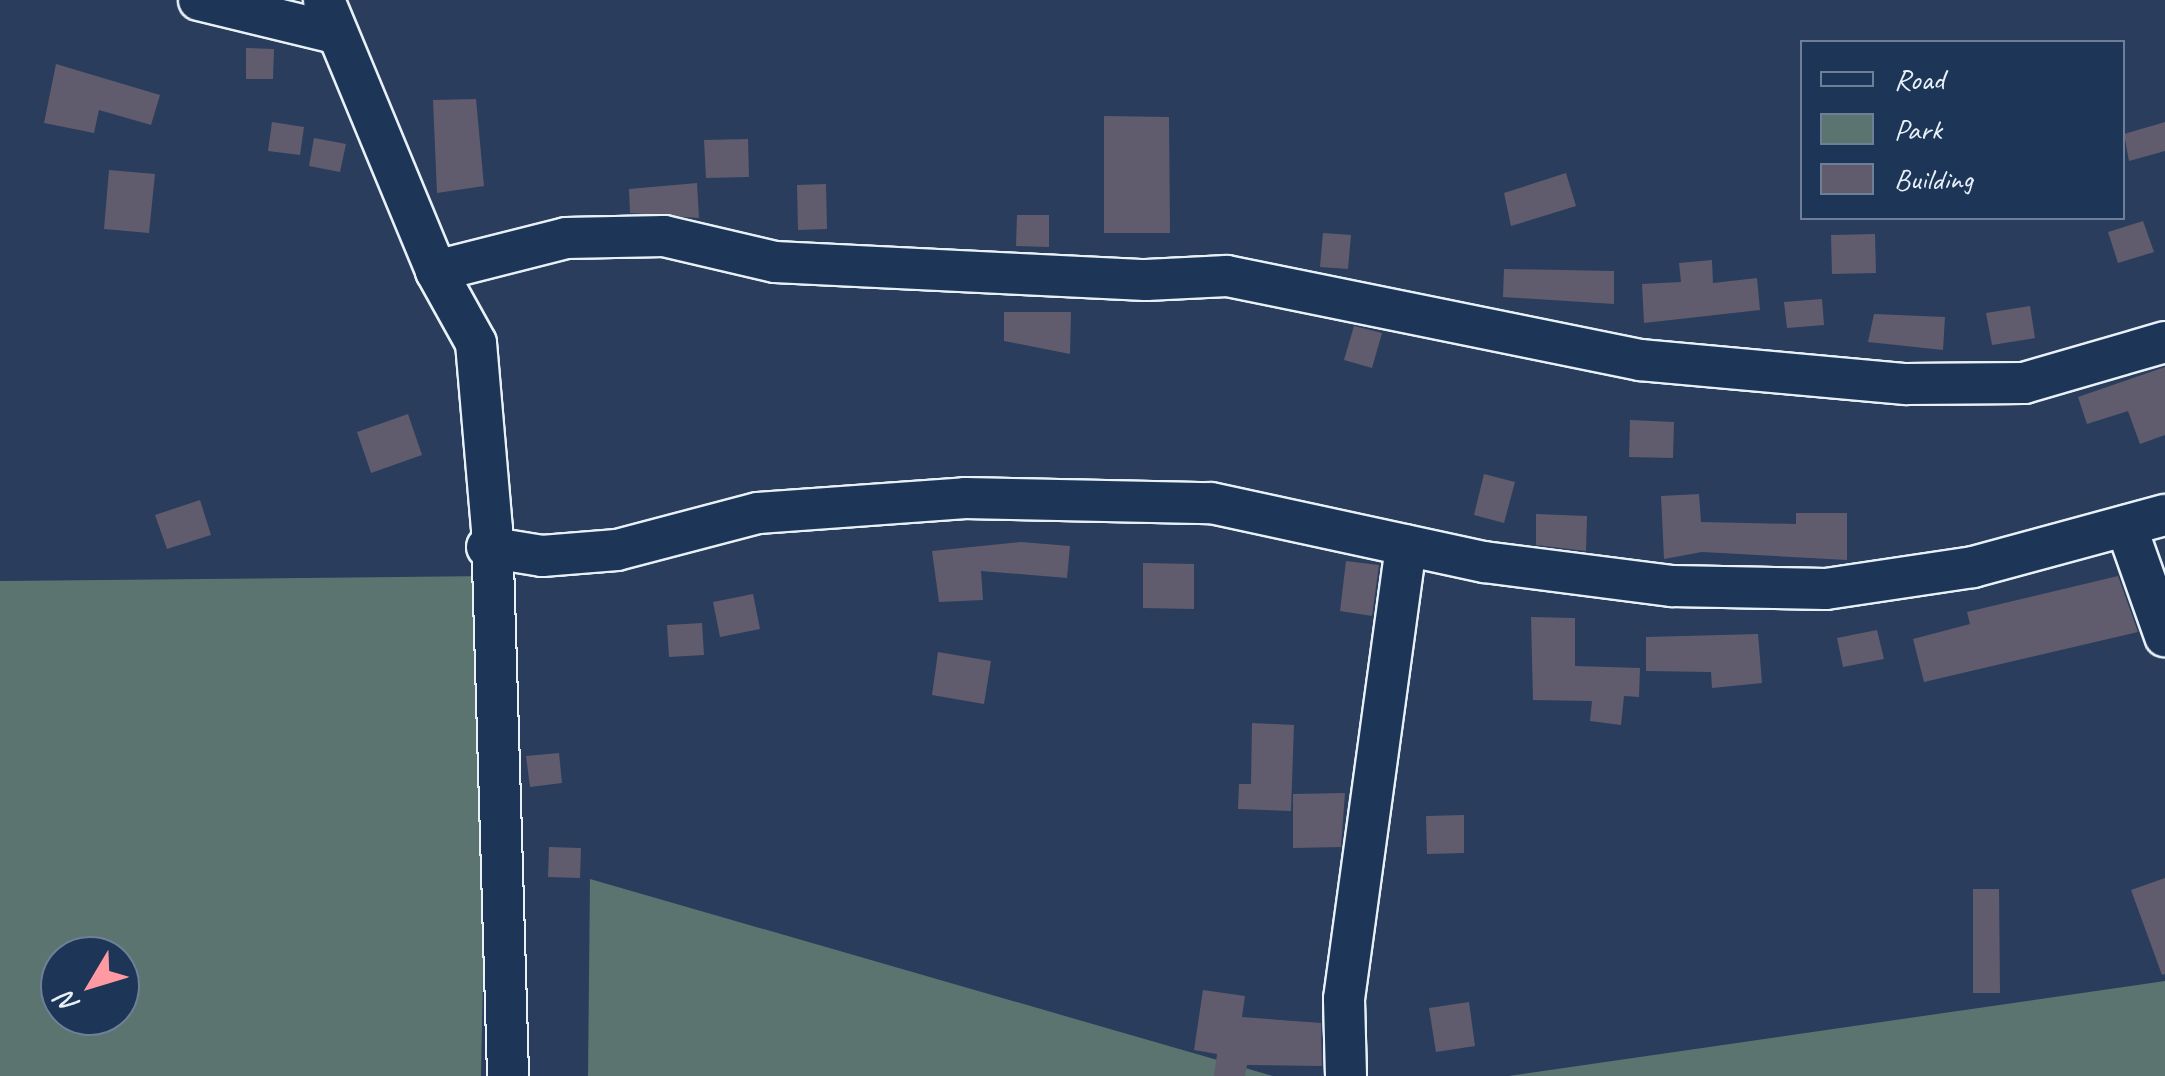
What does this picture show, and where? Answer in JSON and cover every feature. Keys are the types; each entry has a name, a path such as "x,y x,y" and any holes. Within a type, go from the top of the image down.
{"street":[{"path":"198,0 329,17 436,271 476,343 508,1076"},
{"path":"436,271 566,238 664,236 775,262 1146,280 1227,276 1623,358 1906,384 2024,383 2165,342"},
{"path":"487,547 542,556 617,550 758,513 965,498 1211,503 1406,545 1672,586 1826,589 1973,567 2165,515"},
{"path":"2126,526 2165,636"},
{"path":"1346,1076 1344,999 1406,545"}],"green space":[{"path":"491,576 481,1076 0,1076 0,581"},
{"path":"590,879 1273,1076 588,1076"},
{"path":"2165,981 2165,1076 1508,1076"}],"building":[{"path":"246,48 274,49 273,79 246,79"},
{"path":"56,64 160,95 151,125 99,110 94,133 44,123"},
{"path":"476,99 484,186 437,193 433,100"},
{"path":"1104,116 1169,117 1170,233 1104,233"},
{"path":"272,122 304,127 300,155 268,151"},
{"path":"2165,122 2165,151 2129,161 2125,134"},
{"path":"314,138 346,144 340,172 309,166"},
{"path":"748,139 749,177 706,178 704,140"},
{"path":"109,170 155,174 149,233 104,229"},
{"path":"1566,173 1576,206 1511,226 1504,193"},
{"path":"697,183 699,218 630,213 629,189"},
{"path":"826,184 827,229 798,230 797,185"},
{"path":"1017,215 1049,215 1049,247 1016,246"},
{"path":"2143,221 2154,252 2118,263 2108,232"},
{"path":"1323,233 1351,235 1348,269 1320,267"},
{"path":"1875,234 1876,273 1832,274 1831,235"},
{"path":"1712,260 1713,283 1757,278 1760,310 1644,323 1642,284 1681,282 1679,263"},
{"path":"1504,269 1614,271 1614,304 1503,297"},
{"path":"1822,299 1824,325 1787,328 1784,302"},
{"path":"2030,306 2035,338 1992,345 1986,313"},
{"path":"1004,312 1071,312 1070,354 1004,341"},
{"path":"1874,314 1945,317 1943,350 1868,342"},
{"path":"1354,326 1382,333 1372,368 1344,360"},
{"path":"2165,367 2165,435 2140,444 2128,411 2087,424 2078,397"},
{"path":"408,414 422,455 371,473 357,432"},
{"path":"1630,420 1674,422 1673,458 1629,457"},
{"path":"1484,474 1515,482 1504,523 1474,515"},
{"path":"1699,494 1701,522 1796,524 1796,513 1847,513 1847,560 1702,552 1664,559 1661,496"},
{"path":"200,500 211,535 167,549 155,515"},
{"path":"1536,514 1587,516 1586,551 1536,545"},
{"path":"1021,542 1070,546 1067,578 981,571 983,600 939,602 932,551"},
{"path":"1346,561 1379,565 1372,616 1340,611"},
{"path":"1143,563 1194,564 1194,609 1143,608"},
{"path":"2118,576 2138,632 1924,682 1913,639 1970,624 1967,612"},
{"path":"753,594 760,629 720,637 713,602"},
{"path":"1531,617 1575,618 1575,666 1640,668 1639,697 1624,696 1621,725 1590,721 1592,701 1533,700"},
{"path":"702,623 704,655 669,657 667,625"},
{"path":"1877,630 1884,659 1843,667 1837,638"},
{"path":"1758,634 1762,683 1712,688 1711,672 1646,671 1646,637"},
{"path":"938,652 991,661 984,704 932,695"},
{"path":"1252,723 1294,725 1291,811 1238,809 1239,784 1251,784"},
{"path":"559,753 562,783 530,787 526,756"},
{"path":"1345,793 1341,847 1293,848 1293,794"},
{"path":"1464,815 1464,853 1427,854 1426,816"},
{"path":"549,847 581,848 580,878 548,877"},
{"path":"2165,878 2165,974 2162,975 2131,890"},
{"path":"1973,889 1999,889 2000,993 1973,993"},
{"path":"1203,990 1245,996 1242,1017 1321,1023 1322,1066 1247,1065 1245,1076 1214,1076 1217,1054 1194,1050"},
{"path":"1469,1002 1475,1046 1436,1052 1429,1008"}]}
